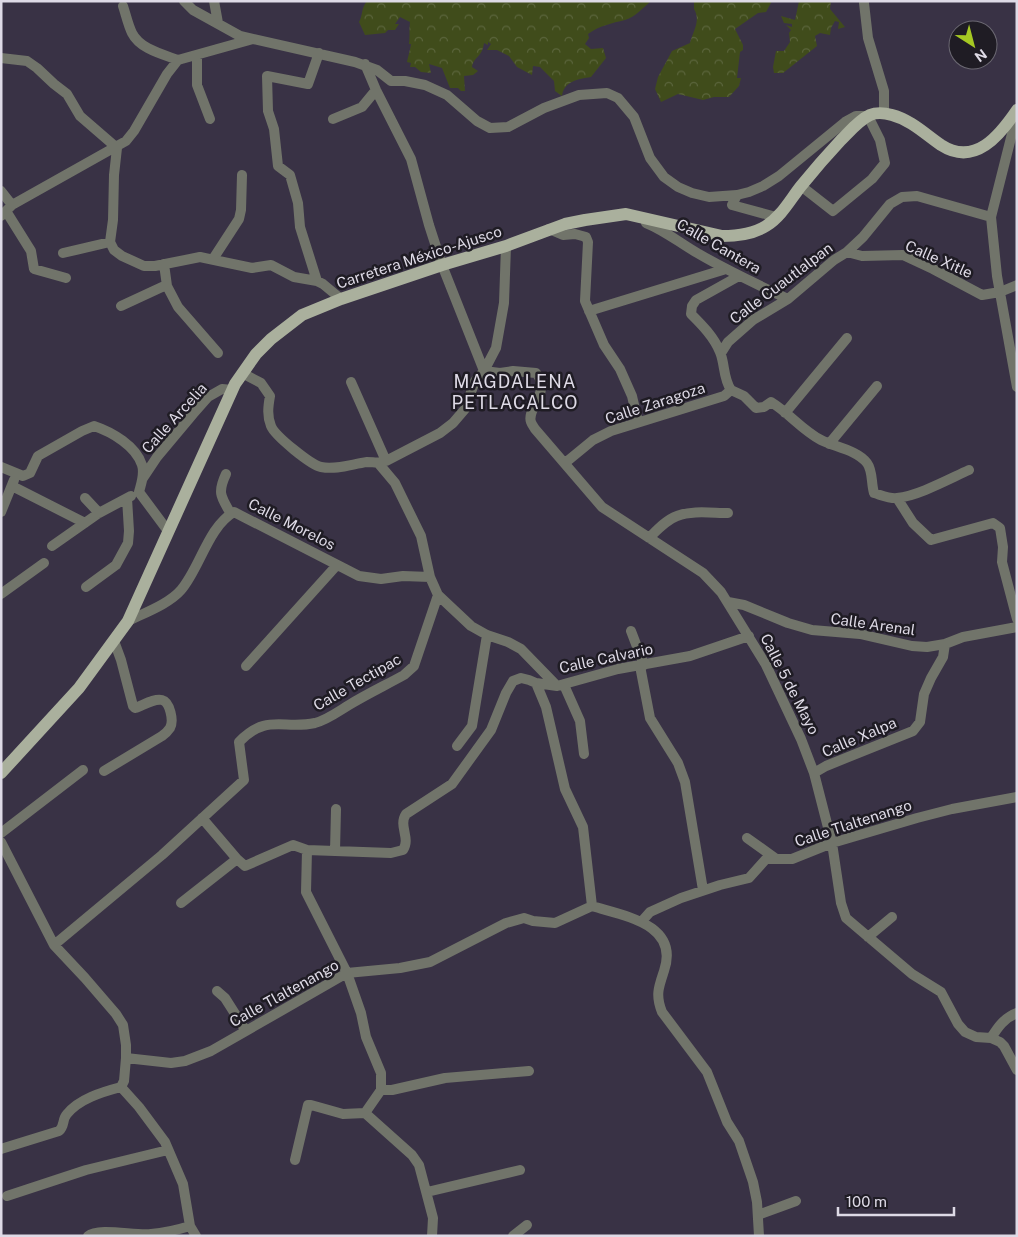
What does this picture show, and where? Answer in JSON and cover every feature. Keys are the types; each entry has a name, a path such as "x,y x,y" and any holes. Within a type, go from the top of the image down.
{"main road":[{"name":"Carretera México-Ajusco","path":"1,773 80,688 128,622 232,390 256,354 287,325 302,315 341,299 442,264 506,246 549,229 585,220 626,214 722,236 735,236 754,231 766,226 776,217 828,154 851,130 868,116 875,113 884,113 906,120 942,146 955,151 969,152 982,148 992,141 1004,130 1017,111"}],"street":[{"path":"184,1 194,10 240,36 365,64 392,81 405,81 425,85 447,95 477,121 490,128 508,127 544,108 579,95 598,92 607,93 618,98 634,117 650,158 664,177 678,187 692,193 732,206 776,217"},
{"path":"214,1 218,23"},
{"path":"864,3 868,38 884,91 884,113"},
{"path":"123,6 132,33 139,42 147,48 178,60 254,39"},
{"path":"317,280 300,227 298,204 290,175 278,166 274,129 268,111 266,76 308,84 319,53"},
{"path":"196,56 196,85 210,119"},
{"path":"1,58 27,61 37,68 67,94 80,116 117,148"},
{"path":"7,211 126,141 134,131 167,74 178,60"},
{"path":"365,64 411,159 442,264 484,371"},
{"path":"333,119 362,107 376,90"},
{"path":"1017,111 991,216 1000,292 1017,387"},
{"path":"709,197 737,195 763,186 779,176 845,122 856,116 868,116 880,140 885,163 872,179 833,211 801,186"},
{"path":"117,148 110,242 114,250 132,262 144,266 200,257 252,268 271,265 294,276 317,280 341,299"},
{"path":"213,259 239,219 242,175"},
{"path":"1,191 7,211 31,251 34,269 66,278"},
{"path":"732,206 737,195"},
{"name":"Calle Cuautlalpan","path":"721,353 728,342 753,320 788,300 834,260 847,252 863,237 890,204 902,197 917,196 991,216"},
{"name":"Calle Cantera","path":"637,216 642,221 662,229 679,242 726,269 788,300"},
{"path":"549,229 563,235 575,234 586,237 588,242 586,301 604,345 620,369 632,396 638,422"},
{"path":"63,253 110,242"},
{"path":"242,373 261,383 270,396 267,414 272,429 305,459 319,466 330,468 383,462 440,433 465,409 475,381 484,371 496,348 502,316 506,246"},
{"name":"Calle Xitle","path":"847,252 862,256 903,255 982,296 1017,286"},
{"path":"164,264 167,286 178,307 218,353"},
{"path":"589,311 726,269"},
{"path":"739,276 696,300 692,306 691,314 712,337 721,353 726,382 731,390 744,396 756,408 764,407 771,402 798,425 829,444 859,456 868,464 874,493 897,498 917,493 969,470"},
{"path":"121,306 167,286"},
{"path":"785,413 847,338"},
{"name":"Calle 5 de Mayo","path":"484,371 500,373 513,371 536,372 539,376 540,393 530,421 565,463 602,507 703,573 721,592 766,664 797,730 814,773 832,843 843,911 846,918 912,974 941,992 964,1032 976,1037 991,1038"},
{"path":"351,382 383,462 421,536 430,578 438,595"},
{"path":"829,444 877,386"},
{"name":"Calle Arcelia","path":"143,478 157,458 208,397 222,388 232,390"},
{"name":"Calle Zaragoza","path":"565,463 593,440 611,431 724,396 731,390"},
{"name":"Calle Arcelia","path":"16,474 23,476 30,473 38,456 94,426 105,430 130,447 138,456 143,466 143,478 139,492"},
{"path":"1,467 16,474 1,512"},
{"path":"226,474 221,485 220,494 231,514"},
{"path":"12,486 85,523"},
{"path":"52,546 99,513 139,492 168,531"},
{"path":"85,498 99,513"},
{"path":"86,587 116,565 128,543 127,498"},
{"path":"897,498 913,523 931,540 993,523 1000,528 1002,562 1017,619"},
{"name":"Calle Morelos","path":"128,622 159,606 180,592 207,544 226,517 234,512 359,576 430,578"},
{"path":"649,538 659,528 677,516 696,513 728,513"},
{"path":"1,594 44,563"},
{"path":"246,666 337,565"},
{"name":"Calle Calvario","path":"438,595 472,626 487,635 508,642 521,649 560,685 618,669 690,656 749,636"},
{"name":"Calle Tectipac","path":"54,946 162,856 244,780 239,742 247,734 256,728 268,724 298,725 316,722 410,671 414,666 438,595"},
{"name":"Calle Arenal","path":"728,602 744,605 788,623 812,630 860,634 912,646 927,647 945,644 963,636 1017,628"},
{"path":"631,631 642,665 650,718 678,763 684,782 703,890"},
{"path":"457,746 472,726 487,635"},
{"path":"104,771 162,736 170,729 172,721 164,700 158,700 135,708 133,706 114,641"},
{"name":"Calle Xalpa","path":"814,773 826,766 913,731 920,722 924,694 930,678 943,657 945,644"},
{"path":"202,818 237,860 245,866 292,845 307,850 391,852 403,850 406,842 403,820 406,814 452,784 491,730 506,692 513,681 521,678 536,683 560,685 580,721 584,754"},
{"path":"536,683 546,706 565,788 583,827 592,906 642,921 664,939 668,957 658,988 659,1006 707,1072 727,1122 739,1141 753,1182 759,1236"},
{"path":"1,833 83,770"},
{"name":"Calle Tlaltenango","path":"642,921 650,912 661,906 703,890 749,878 766,859 792,858 832,843 952,809 1017,796"},
{"path":"335,851 336,808"},
{"path":"747,838 774,858"},
{"path":"1,842 54,946 116,1014 123,1025 126,1045 124,1081 120,1087 101,1093 76,1106 66,1114 64,1126 59,1131 1,1149"},
{"path":"307,850 306,892 347,973 361,1013 366,1038 381,1073 381,1090 365,1113"},
{"path":"181,904 237,860"},
{"name":"Calle Tlaltenango","path":"126,1058 171,1063 184,1061 212,1051 347,973 400,968 430,962 506,923 524,918 533,921 555,923 592,906"},
{"path":"868,937 892,917"},
{"path":"217,991 225,998 246,1030"},
{"path":"1017,1013 1009,1016 1001,1023 991,1038 1004,1046 1017,1070"},
{"path":"381,1090 392,1090 445,1078 529,1071"},
{"path":"120,1087 156,1128 168,1150 183,1184 190,1226 196,1236"},
{"path":"295,1160 308,1106 311,1105 343,1114 365,1113 412,1155 420,1165 433,1218 432,1236"},
{"path":"7,1196 86,1170 168,1150"},
{"path":"427,1192 520,1170"},
{"path":"758,1215 796,1201"},
{"path":"513,1236 527,1225"},
{"path":"88,1236 98,1232 149,1235 170,1232 190,1226"}],"green space":[{"path":"367,1 651,1 632,17 601,27 588,34 589,38 585,44 591,49 603,48 606,58 591,77 572,82 563,91 562,96 555,91 554,81 540,67 533,66 532,75 517,67 509,56 497,50 487,50 491,44 488,42 488,45 484,43 482,52 473,63 472,67 478,71 473,75 464,76 465,91 461,91 458,88 450,88 442,68 429,64 431,73 421,72 415,67 410,67 411,63 407,62 411,44 409,44 410,22 400,17 395,24 399,24 395,30 365,35 359,22"},
{"path":"694,1 772,1 766,12 758,13 735,29 743,45 743,50 740,52 737,78 741,78 739,86 729,97 714,97 703,100 678,94 661,102 655,89 658,77 672,51 690,43 697,22"},
{"path":"799,1 831,1 830,9 845,27 838,29 839,22 835,21 830,35 820,33 815,36 817,46 783,73 774,73 773,67 776,51 784,51 790,42 789,33 791,30 786,25 792,27 792,24 784,23 781,16 795,20"}],"district":[{"name":"MAGDALENA PETLACALCO","path":"515,391"}]}
